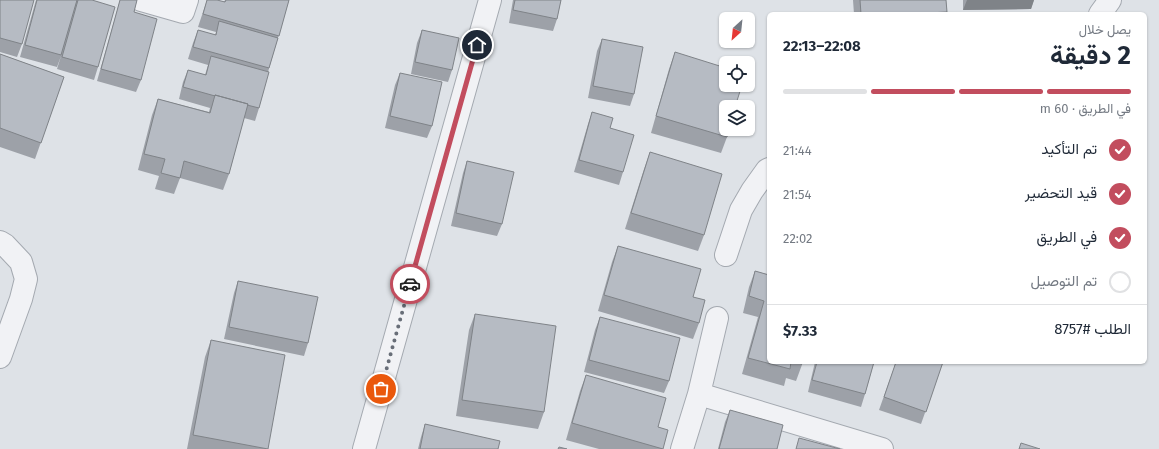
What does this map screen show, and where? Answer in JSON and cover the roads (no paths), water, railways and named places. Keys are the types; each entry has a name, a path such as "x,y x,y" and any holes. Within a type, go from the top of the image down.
{"street":[{"path":"141,0 183,12 187,0"},
{"path":"364,449 490,0"},
{"path":"1101,12 1110,0"},
{"path":"726,255 741,210 767,170"},
{"path":"0,242 5,245 21,262 26,279 21,300 0,357"},
{"path":"682,449 699,394 717,318"},
{"path":"699,394 882,449"}]}
